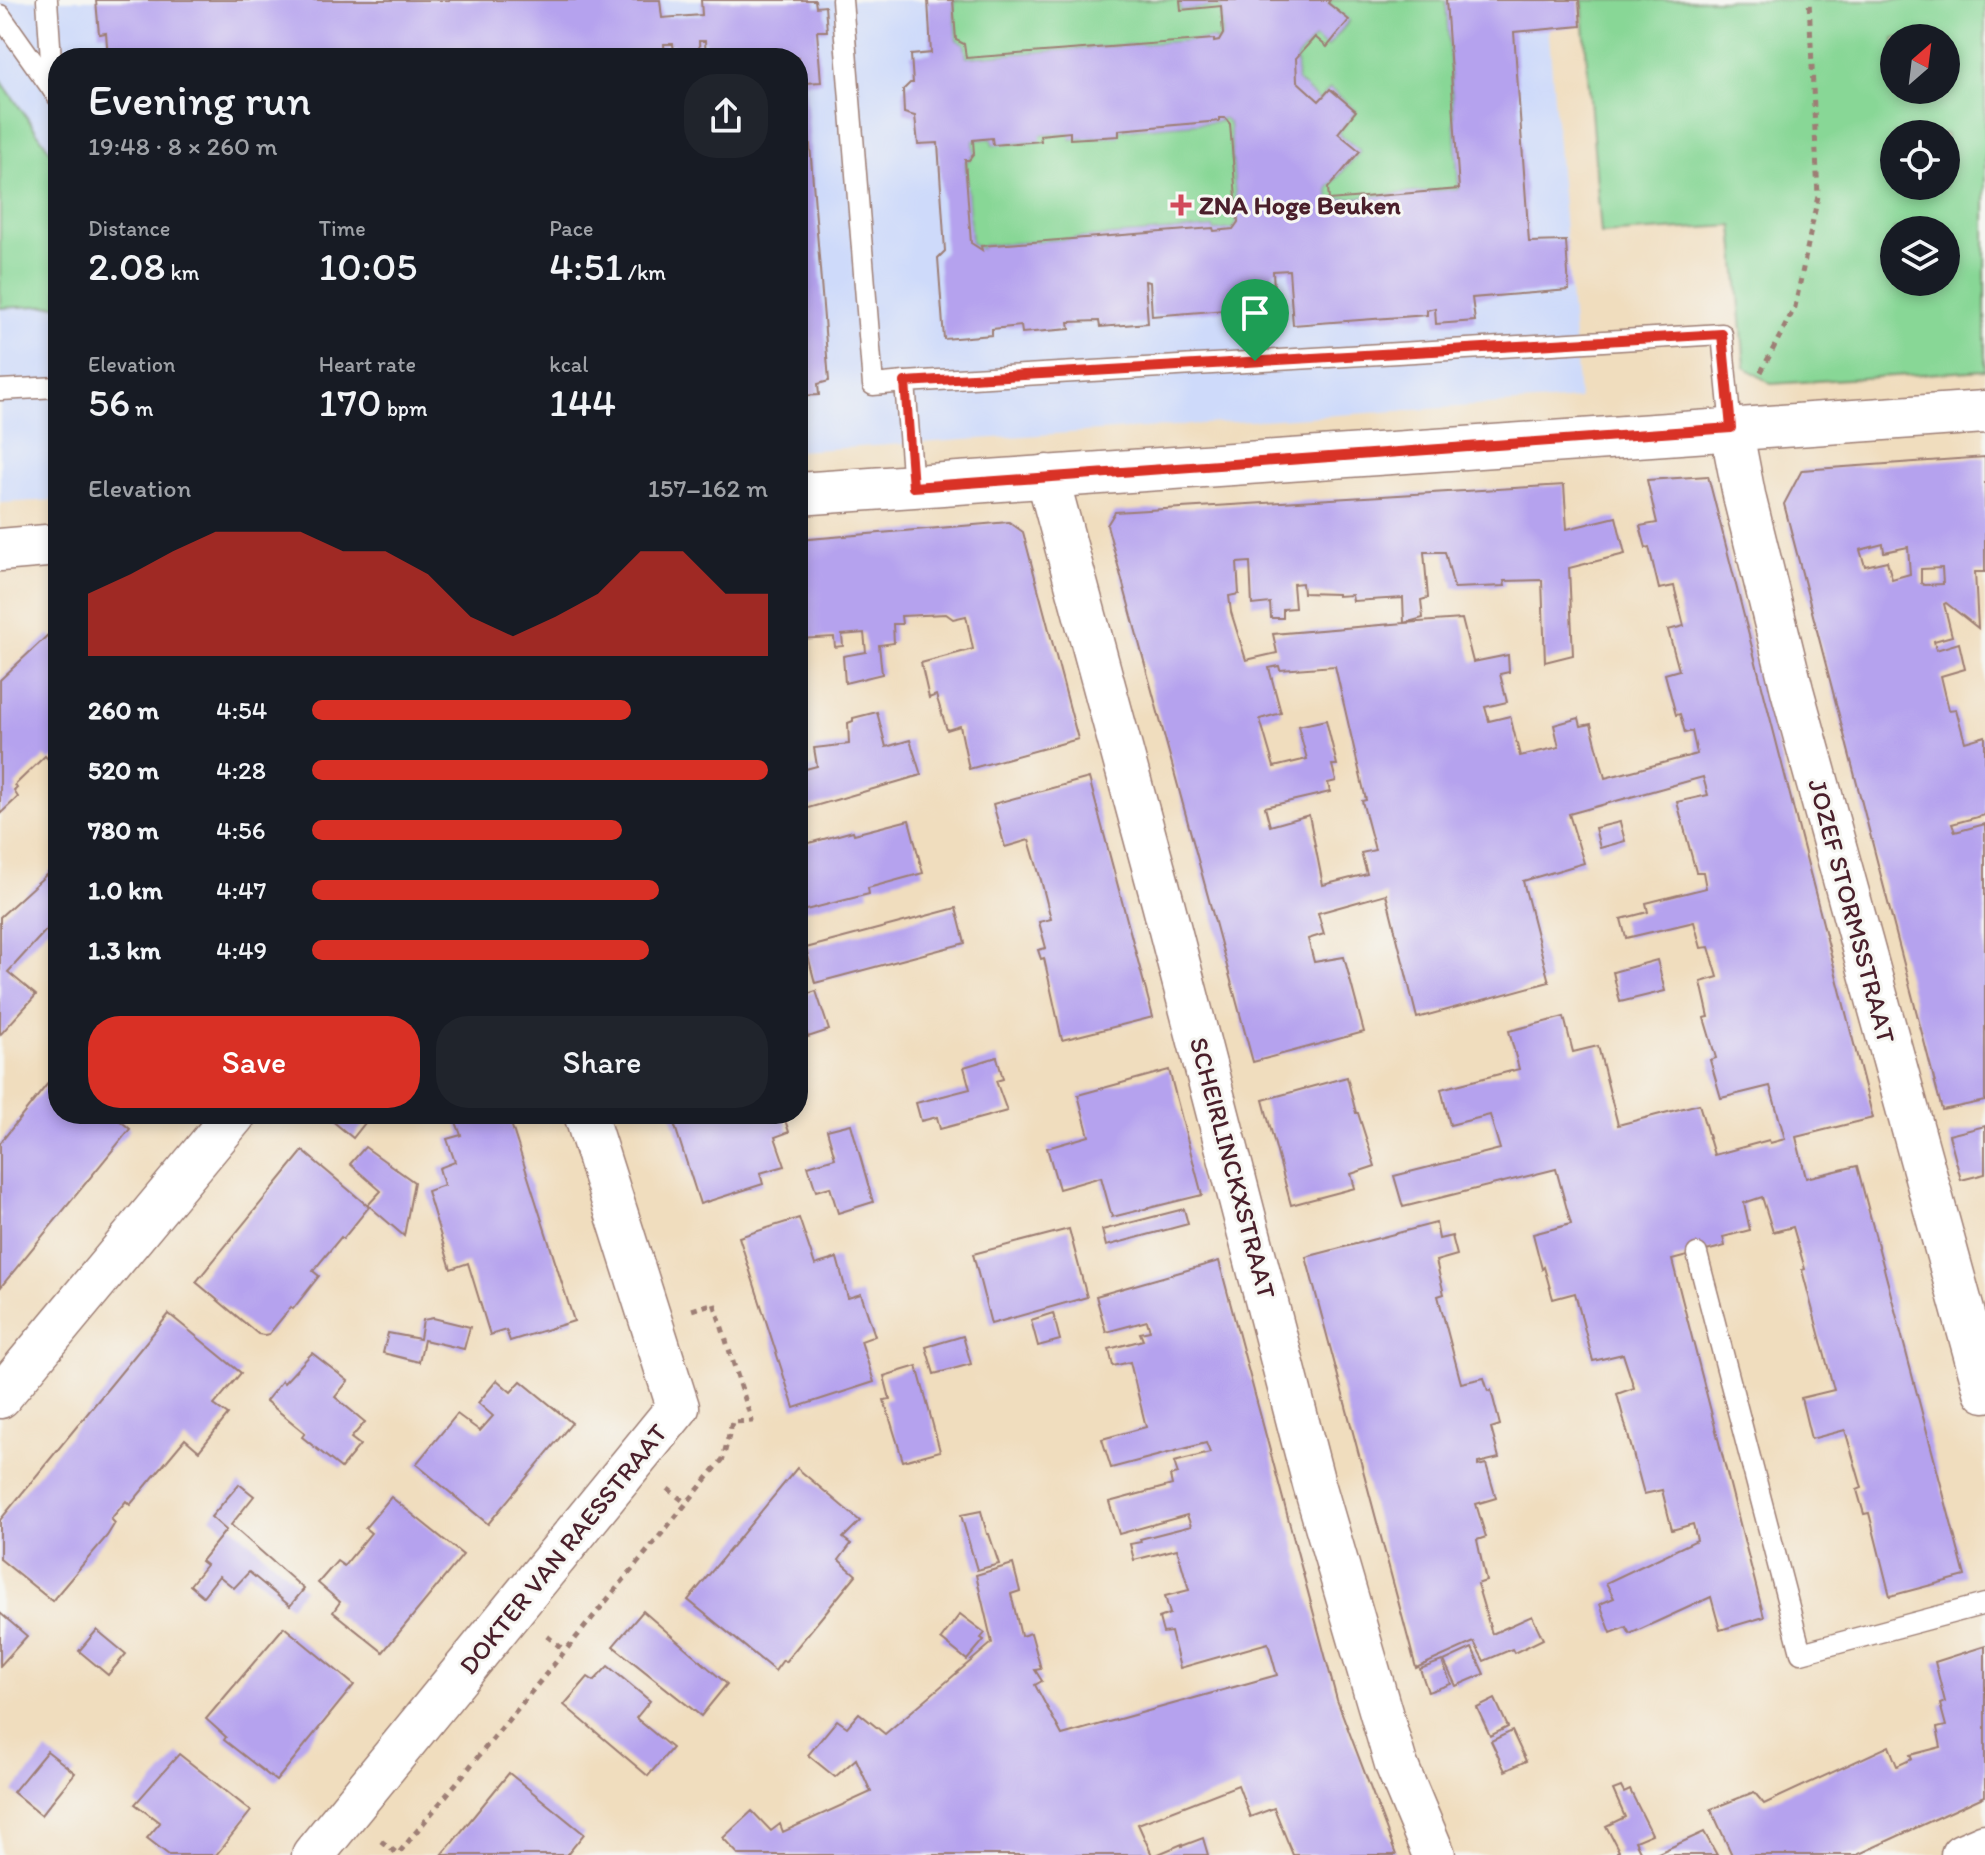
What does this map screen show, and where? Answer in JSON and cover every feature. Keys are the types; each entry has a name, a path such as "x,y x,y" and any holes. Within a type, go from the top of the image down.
{"street":[{"path":"808,493 1985,412"},
{"name":"JOZEF STORMSSTRAAT","path":"1731,428 1745,500 1792,690 1985,1391"},
{"name":"SCHEIRLINCKXSTRAAT","path":"1047,476 1163,903 1314,1484 1396,1764 1434,1855"},
{"path":"0,550 48,546"},
{"path":"0,1397 227,1124"},
{"name":"DOKTER VAN RAESSTRAAT","path":"313,1855 678,1407 588,1124"},
{"path":"1962,1855 1985,1845"}],"lane":[{"path":"47,0 52,48"},
{"path":"842,0 873,385 1722,334 1731,428"},
{"path":"0,15 48,83"},
{"path":"905,382 913,487"},
{"path":"0,390 48,388"},
{"path":"1697,1254 1801,1653 1985,1604"}],"path":[{"path":"1731,428 1795,307 1818,196 1809,0"}],"shaded area":[{"name":"ZNA Hoge Beuken","path":"0,0 1546,0 1579,399 808,450 808,48 48,48 48,501 0,503"}],"green space":[{"path":"953,0 1180,0 1181,10 1221,6 1223,34 1219,41 1214,42 1214,39 966,58 964,44 956,40"},
{"path":"1330,0 1446,0 1459,189 1329,200 1328,188 1360,151 1338,133 1356,111 1330,89 1319,101 1297,81 1296,58 1315,37 1327,47 1349,21 1328,3"},
{"path":"1582,0 1985,0 1985,370 1771,384 1745,367 1733,226 1601,234"},
{"path":"0,79 48,148 48,306 0,308"},
{"path":"1220,118 1225,118 1230,124 1238,222 1233,229 982,246 982,250 971,243 965,160 974,154 973,140 992,138 993,145 1040,141 1040,135 1070,132 1071,139 1118,136 1119,130 1220,121"}],"building":[{"path":"96,0 660,0 662,18 702,15 701,0 815,0 816,7 825,6 827,31 817,31 821,82 808,83 808,48 705,48 705,41 699,41 699,48 674,48 673,44 664,44 664,48 107,48 106,33 99,34"},
{"path":"928,0 953,0 956,40 964,44 966,58 1219,41 1223,34 1221,6 1181,10 1180,0 1330,0 1328,3 1349,20 1327,47 1315,37 1296,58 1297,81 1319,101 1330,89 1356,111 1338,133 1360,151 1328,188 1329,200 1459,189 1446,0 1579,0 1581,26 1514,32 1529,242 1566,241 1569,290 1472,298 1475,321 1436,324 1435,308 1427,310 1427,315 1293,325 1289,270 1273,271 1275,306 1152,316 1150,282 1145,281 1148,323 1100,327 1099,321 1069,322 1070,329 1022,333 1021,326 992,329 992,335 944,339 938,258 945,251 938,143 918,144 915,116 904,113 903,90 913,83 911,55 931,53","holes":["1220,118 1225,118 1230,124 1238,222 1233,229 981,246 982,250 971,243 965,160 974,154 973,140 992,138 993,145 1041,141 1040,135 1070,132 1070,139 1119,136 1119,130 1220,121"]},
{"path":"808,120 829,381 818,384 819,395 808,396"},
{"path":"1985,457 1985,572 1975,572 1978,628 1946,603 1952,636 1934,641 1936,650 1959,643 1965,669 1941,676 1949,710 1956,709 1965,742 1985,736 1985,815 1952,824 1955,832 1985,824 1985,1101 1942,1110 1784,504 1802,470","holes":["1883,544 1884,552 1908,547 1910,574 1892,579 1887,561 1865,566 1860,550","1942,568 1943,584 1921,583 1921,569"]},
{"path":"1708,476 1873,1118 1796,1137 1806,1178 1857,1166 1965,1576 1890,1596 1869,1513 1864,1514 1857,1490 1862,1488 1845,1430 1811,1439 1801,1398 1834,1390 1793,1227 1773,1232 1762,1197 1744,1203 1750,1230 1723,1237 1725,1246 1672,1260 1764,1617 1720,1630 1711,1597 1630,1634 1626,1627 1611,1633 1600,1604 1614,1598 1606,1583 1697,1540 1693,1524 1672,1530 1662,1490 1644,1494 1617,1394 1634,1388 1623,1354 1593,1361 1575,1293 1553,1299 1533,1234 1571,1224 1556,1169 1403,1207 1394,1176 1500,1149 1490,1115 1450,1125 1441,1089 1519,1069 1509,1031 1564,1017 1573,1052 1598,1046 1618,1125 1699,1104 1714,1155 1769,1140 1770,1143 1785,1139 1770,1086 1721,1098 1710,1060 1716,1058 1704,1018 1709,1017 1701,982 1718,977 1709,947 1701,948 1694,922 1626,938 1621,919 1648,912 1646,903 1706,888 1703,872 1696,872 1677,802 1708,795 1703,777 1569,814 1584,863 1523,881 1549,982 1417,1018 1386,894 1318,913 1324,934 1308,939 1314,962 1344,957 1364,1032 1253,1062 1107,525 1115,512 1564,485 1567,529 1616,517 1625,554 1569,568 1573,655 1545,662 1542,580 1504,581 1505,586 1454,588 1445,552 1424,552 1428,598 1421,600 1423,618 1404,623 1462,619 1473,662 1508,655 1509,672 1500,674 1507,702 1485,707 1489,721 1510,716 1520,756 1559,747 1554,725 1579,718 1581,726 1591,724 1605,778 1697,754 1692,731 1685,733 1680,714 1676,715 1665,674 1679,670 1668,630 1684,626 1674,586 1659,589 1649,547 1646,548 1640,526 1657,523 1647,480","holes":["1250,562 1252,605 1270,603 1271,618 1283,618 1283,609 1295,608 1293,584 1302,583 1303,593 1352,595 1353,601 1403,598 1404,623 1273,634 1277,653 1246,660 1229,596 1239,594 1237,563","1279,666 1280,670 1335,666 1375,850 1361,853 1367,874 1323,885 1309,815 1270,826 1265,807 1330,792 1328,783 1336,781 1332,765 1337,765 1326,720 1298,726 1307,759 1274,767 1260,719 1281,713 1269,668"]},
{"path":"1009,522 1023,532 1078,739 969,769 960,726 947,730 936,695 929,698 921,663 973,649 966,616 953,619 946,614 901,616 902,624 893,624 894,643 879,645 882,674 845,683 843,656 866,652 864,633 842,635 843,646 835,647 834,637 808,638 808,539"},
{"path":"48,635 48,759 45,756 15,785 17,788 14,791 18,797 0,814 0,680"},
{"path":"877,712 886,747 910,740 921,775 808,808 808,768 817,766 814,748 849,744 848,723 853,718"},
{"path":"1089,778 1153,1017 1062,1040 1044,958 1041,959 1038,950 1046,948 1039,922 1051,919 1041,880 1029,840 1005,847 993,804"},
{"path":"909,820 923,873 868,888 869,894 808,909 808,843 853,831 854,834"},
{"path":"1620,822 1625,841 1600,848 1595,828"},
{"path":"48,873 48,928 8,972 36,995 0,1035 0,917"},
{"path":"956,908 965,943 815,983 808,947"},
{"path":"1657,960 1665,991 1620,1002 1613,972"},
{"path":"816,991 829,1030 808,1037 808,994"},
{"path":"997,1057 1003,1079 996,1081 1007,1111 940,1129 937,1117 921,1121 916,1103 970,1089 964,1067"},
{"path":"1169,1070 1202,1195 1112,1217 1101,1177 1059,1189 1047,1148 1089,1136 1078,1095"},
{"path":"1347,1077 1375,1166 1351,1174 1355,1188 1291,1205 1263,1100"},
{"path":"48,1083 48,1124 124,1124 130,1129 0,1288 0,1143"},
{"path":"336,1124 364,1124 353,1138"},
{"path":"457,1124 511,1124 574,1321 510,1341 506,1330 490,1335 468,1263 451,1269 427,1191 444,1185 439,1168 455,1162 447,1139 461,1135"},
{"path":"674,1124 786,1124 789,1132 775,1137 785,1166 760,1173 763,1184 700,1204"},
{"path":"851,1124 873,1202 838,1213 830,1187 816,1191 808,1166 835,1158 827,1130"},
{"path":"1985,1126 1985,1174 1961,1180 1949,1135"},
{"path":"365,1147 414,1182 404,1236 368,1205 381,1191 350,1164"},
{"path":"303,1151 369,1207 313,1271 319,1276 293,1309 291,1307 269,1334 258,1334 196,1282"},
{"path":"1184,1209 1188,1224 1106,1246 1102,1230"},
{"path":"799,1218 815,1265 837,1258 848,1298 861,1294 875,1336 861,1341 874,1382 794,1408 739,1237"},
{"path":"1436,1223 1439,1239 1452,1236 1457,1255 1436,1261 1444,1294 1438,1296 1461,1383 1484,1378 1488,1391 1491,1390 1500,1425 1491,1428 1499,1458 1478,1463 1478,1466 1486,1464 1496,1498 1476,1504 1486,1537 1477,1540 1486,1581 1477,1584 1492,1634 1532,1616 1543,1639 1514,1653 1512,1649 1484,1661 1474,1642 1416,1668 1306,1257"},
{"path":"1069,1229 1087,1297 991,1324 973,1254"},
{"path":"1219,1261 1337,1700 1396,1855 1293,1855 1274,1808 1250,1817 1238,1785 1138,1824 1152,1855 739,1855 723,1838 752,1811 771,1831 780,1824 783,1832 871,1792 856,1759 835,1777 808,1755 837,1720 847,1727 859,1713 885,1734 992,1643 976,1575 1013,1564 1020,1591 1011,1594 1021,1636 1031,1633 1041,1669 1035,1670 1042,1681 1035,1685 1062,1735 1277,1675 1268,1643 1180,1668 1171,1632 1163,1633 1159,1618 1170,1614 1165,1596 1189,1590 1177,1549 1134,1560 1130,1544 1191,1526 1187,1515 1119,1534 1109,1502 1172,1485 1170,1476 1178,1474 1174,1462 1210,1453 1206,1443 1111,1468 1102,1439 1146,1427 1130,1362 1113,1366 1109,1349 1143,1340 1140,1333 1150,1331 1147,1321 1106,1332 1096,1296"},
{"path":"1053,1313 1060,1340 1038,1346 1031,1320"},
{"path":"169,1314 241,1373 214,1405 228,1415 199,1451 185,1439 130,1505 126,1501 111,1519 115,1523 107,1536 52,1601 0,1559 0,1520"},
{"path":"433,1318 470,1327 464,1349 424,1340 419,1362 383,1353 388,1333 420,1339 423,1320"},
{"path":"963,1336 971,1364 934,1374 926,1347"},
{"path":"312,1353 348,1381 335,1397 365,1422 351,1438 360,1445 341,1468 302,1437 305,1433 266,1401"},
{"path":"917,1366 940,1451 903,1461 884,1400 890,1399 884,1376"},
{"path":"497,1380 511,1392 521,1381 572,1423 488,1524 416,1464 457,1414 480,1431 493,1416 478,1403"},
{"path":"797,1468 860,1521 843,1538 851,1544 839,1560 856,1575 775,1671 688,1600"},
{"path":"239,1484 254,1496 231,1525 304,1589 290,1606 249,1572 234,1588 219,1576 203,1596 190,1585 206,1565 201,1561 226,1530 211,1517"},
{"path":"391,1497 463,1555 383,1652 333,1612 340,1602 318,1583 337,1561 344,1566 371,1533 365,1528"},
{"path":"981,1511 999,1564 977,1570 961,1515"},
{"path":"643,1611 727,1684 701,1716 613,1646"},
{"path":"0,1613 27,1636 0,1666"},
{"path":"960,1614 985,1633 981,1638 984,1640 967,1660 941,1639"},
{"path":"284,1627 354,1685 276,1781 224,1740 226,1737 206,1719"},
{"path":"97,1630 126,1654 108,1675 79,1651"},
{"path":"1985,1646 1985,1796 1857,1855 1732,1855 1711,1809 1754,1792 1764,1804 1889,1746 1897,1766 1912,1759 1910,1755 1941,1747 1937,1728 1946,1726 1940,1704 1945,1702 1935,1662"},
{"path":"1472,1648 1484,1674 1456,1686 1444,1661"},
{"path":"1442,1661 1451,1684 1428,1692 1420,1669"},
{"path":"608,1666 650,1701 636,1718 672,1748 648,1776 564,1705 588,1677 594,1681"},
{"path":"1495,1699 1508,1727 1490,1736 1477,1708"},
{"path":"1512,1731 1526,1761 1505,1771 1491,1741"},
{"path":"47,1751 75,1773 41,1815 13,1792"},
{"path":"179,1754 251,1811 216,1855 169,1855 147,1838 160,1823 135,1804"},
{"path":"509,1773 584,1834 567,1855 442,1855"},
{"path":"1621,1787 1624,1793 1630,1790 1652,1834 1635,1841 1642,1855 1618,1855 1619,1851 1606,1826 1625,1817 1613,1790"},
{"path":"1704,1832 1717,1855 1654,1855"},
{"path":"1203,1838 1208,1855 1156,1855 1182,1844"}],"place":[{"name":"ZNA Hoge Beuken","path":"1181,205"}],"route":[{"path":"1722,334 1731,428 913,487 905,382 1255,361 1722,334"}]}
